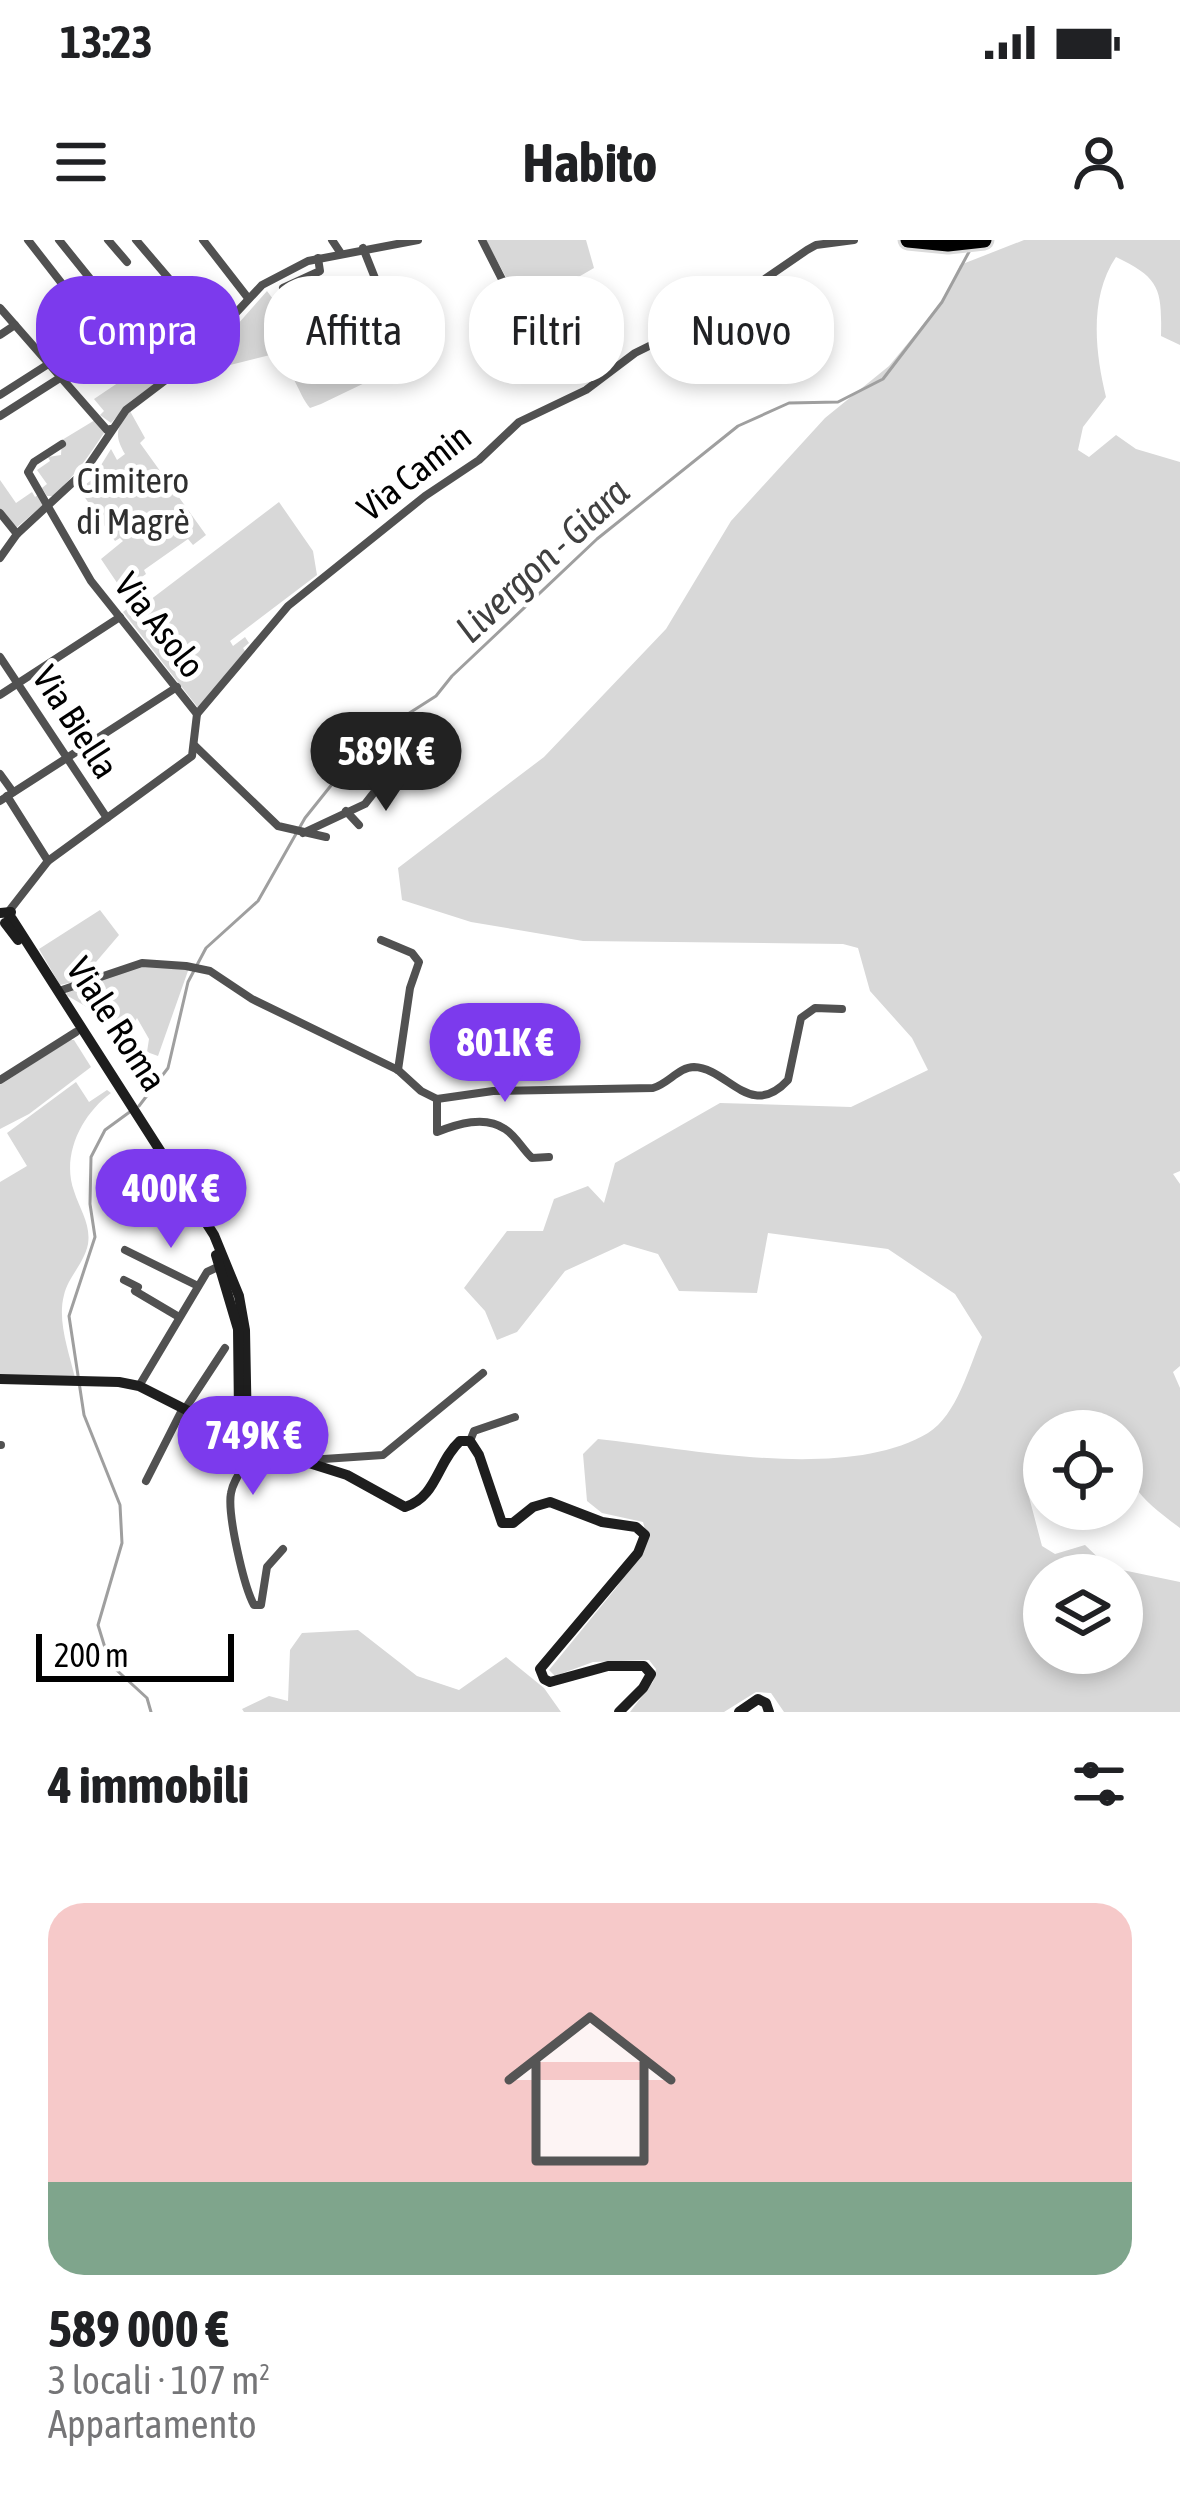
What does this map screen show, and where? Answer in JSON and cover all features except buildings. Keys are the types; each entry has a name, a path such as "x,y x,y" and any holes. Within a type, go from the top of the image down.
{"highway":[{"path":"908,240 978,241"}],"main road":[{"name":"Viale Roma","path":"3,917 214,1234 239,1296 251,1437"},
{"name":"Viale Roma","path":"160,1152 220,1266 238,1329 239,1414 251,1437"},
{"path":"0,1379 139,1386 224,1429 347,1474 405,1507 428,1494 452,1448 460,1441 470,1441 502,1523 513,1523 533,1507 550,1502 602,1522 636,1527 644,1535 638,1553 540,1669 550,1682 608,1666 644,1666 651,1674 648,1683 619,1712"},
{"path":"739,1712 758,1699 769,1712"}],"street":[{"path":"28,240 56,276"},
{"path":"59,240 88,276"},
{"path":"108,240 127,262"},
{"path":"136,240 167,276"},
{"path":"203,240 248,298"},
{"path":"332,240 340,252"},
{"path":"240,307 274,277 318,258 418,240"},
{"path":"482,240 500,276"},
{"name":"Via Camin","path":"197,714 288,606 425,496 479,460 519,422 586,390 635,353 714,314 817,244 854,240"},
{"path":"362,248 373,276"},
{"path":"309,276 320,271 318,258"},
{"path":"0,308 36,348"},
{"path":"0,334 15,325"},
{"path":"0,395 36,372"},
{"path":"0,416 55,384"},
{"path":"70,384 107,430 112,429"},
{"path":"0,558 17,534 83,472 130,406 161,384"},
{"name":"Via Asolo","path":"62,444 34,462 28,472 82,567 197,714"},
{"path":"0,513 17,534"},
{"path":"0,532 10,525"},
{"path":"0,695 120,617"},
{"name":"Via Biella","path":"0,656 106,818"},
{"path":"7,796 177,687"},
{"path":"3,917 48,861 192,756 197,714"},
{"path":"195,746 286,830 326,837"},
{"path":"0,774 7,796 48,861"},
{"path":"301,833 364,804 375,794 376,784 369,781"},
{"path":"346,811 359,825"},
{"path":"381,940 412,952 418,962 398,1070"},
{"path":"56,993 142,963 203,969 265,1006 398,1070 436,1099 493,1090 653,1088 684,1069 698,1067 747,1094 770,1093 788,1080 806,1012 823,1006 842,1009"},
{"path":"0,1080 79,1030"},
{"path":"436,1099 437,1132 453,1124 494,1124 510,1133 528,1155 538,1160 549,1157"},
{"path":"125,1250 198,1286"},
{"path":"139,1386 198,1286 209,1270 220,1266"},
{"path":"124,1280 179,1317"},
{"path":"146,1481 184,1409 225,1348"},
{"path":"307,1460 383,1455 483,1373"},
{"path":"470,1441 474,1431 515,1417"},
{"path":"251,1437 249,1465 235,1482 231,1499 254,1606 261,1605 260,1587 267,1567 283,1549"}],"green space":[{"path":"486,240 586,240 594,268 580,276 505,276"},
{"path":"1024,240 1180,240 1180,345 1161,336 1159,296 1150,279 1116,257 1107,273 1097,325 1106,397 1083,427 1078,450 1089,457 1116,435 1136,449 1180,462 1180,1171 1173,1174 1180,1184 1180,1366 1173,1372 1180,1388 1180,1528 1143,1495 1143,1410 1023,1410 1023,1530 1038,1530 1042,1546 1055,1554 1023,1554 1023,1674 1143,1674 1143,1574 1180,1582 1180,1712 784,1712 771,1693 756,1692 724,1712 630,1712 653,1682 656,1669 649,1660 593,1662 555,1676 549,1670 616,1588 648,1540 643,1522 602,1513 587,1501 583,1454 598,1439 767,1458 855,1456 894,1448 928,1433 947,1415 982,1337 955,1294 888,1249 768,1233 757,1293 679,1291 658,1254 624,1244 565,1271 517,1332 497,1340 485,1311 464,1288 507,1231 543,1231 554,1199 588,1186 604,1203 615,1163 720,1103 851,1107 928,1070 912,1038 870,991 858,948 843,944 583,941 471,922 402,900 398,868 544,757 666,629 731,521 825,418 889,366 942,302 960,265"},
{"path":"264,294 264,356 240,362 240,322"},
{"path":"116,384 154,384 111,423 100,415 104,411 94,399"},
{"path":"296,384 363,384 321,404 310,408"},
{"name":"Cimitero di Magrè","path":"130,411 145,438 140,443 206,535 193,545 188,539 144,570 146,574 139,579 150,600 279,502 313,551 317,575 230,641 233,646 245,637 247,654 199,709 123,612 132,605 101,559 123,541 115,541 79,489 100,474 111,449 117,460 125,454 118,432"},
{"path":"95,420 104,433 68,481 47,496 42,488 47,484 37,470 50,461 48,457 61,455 62,440"},
{"path":"0,480 16,503 32,492 35,497 39,494 43,505 16,528 0,509"},
{"path":"100,910 119,935 90,969 91,978 60,985 39,949"},
{"path":"140,966 189,968 158,1056 147,1052 149,1039 137,1018 129,1031 66,995 68,990"},
{"path":"70,1040 91,1067 29,1114 0,1129 0,1085"},
{"path":"76,1082 89,1102 107,1090 111,1093 83,1124 70,1163 89,1237 62,1305 75,1378 0,1376 0,1182 27,1166 7,1133"},
{"path":"1085,1545 1094,1554 1055,1554"},
{"path":"358,1630 417,1676 459,1690 506,1657 544,1688 561,1712 244,1712 242,1709 269,1696 288,1701 290,1650 302,1633"}],"waterway":[{"name":"Livergon - Giara","path":"139,1106 168,1068 188,982 206,948 258,901 305,818 345,768 400,719 436,696 597,539 738,426 789,403 838,402 883,379 942,302 970,250"},
{"name":"Livergon - Giara","path":"131,1111 105,1130 91,1157 95,1237 69,1316 84,1415 120,1505 122,1543 98,1625 110,1664 147,1698 151,1712"}]}
